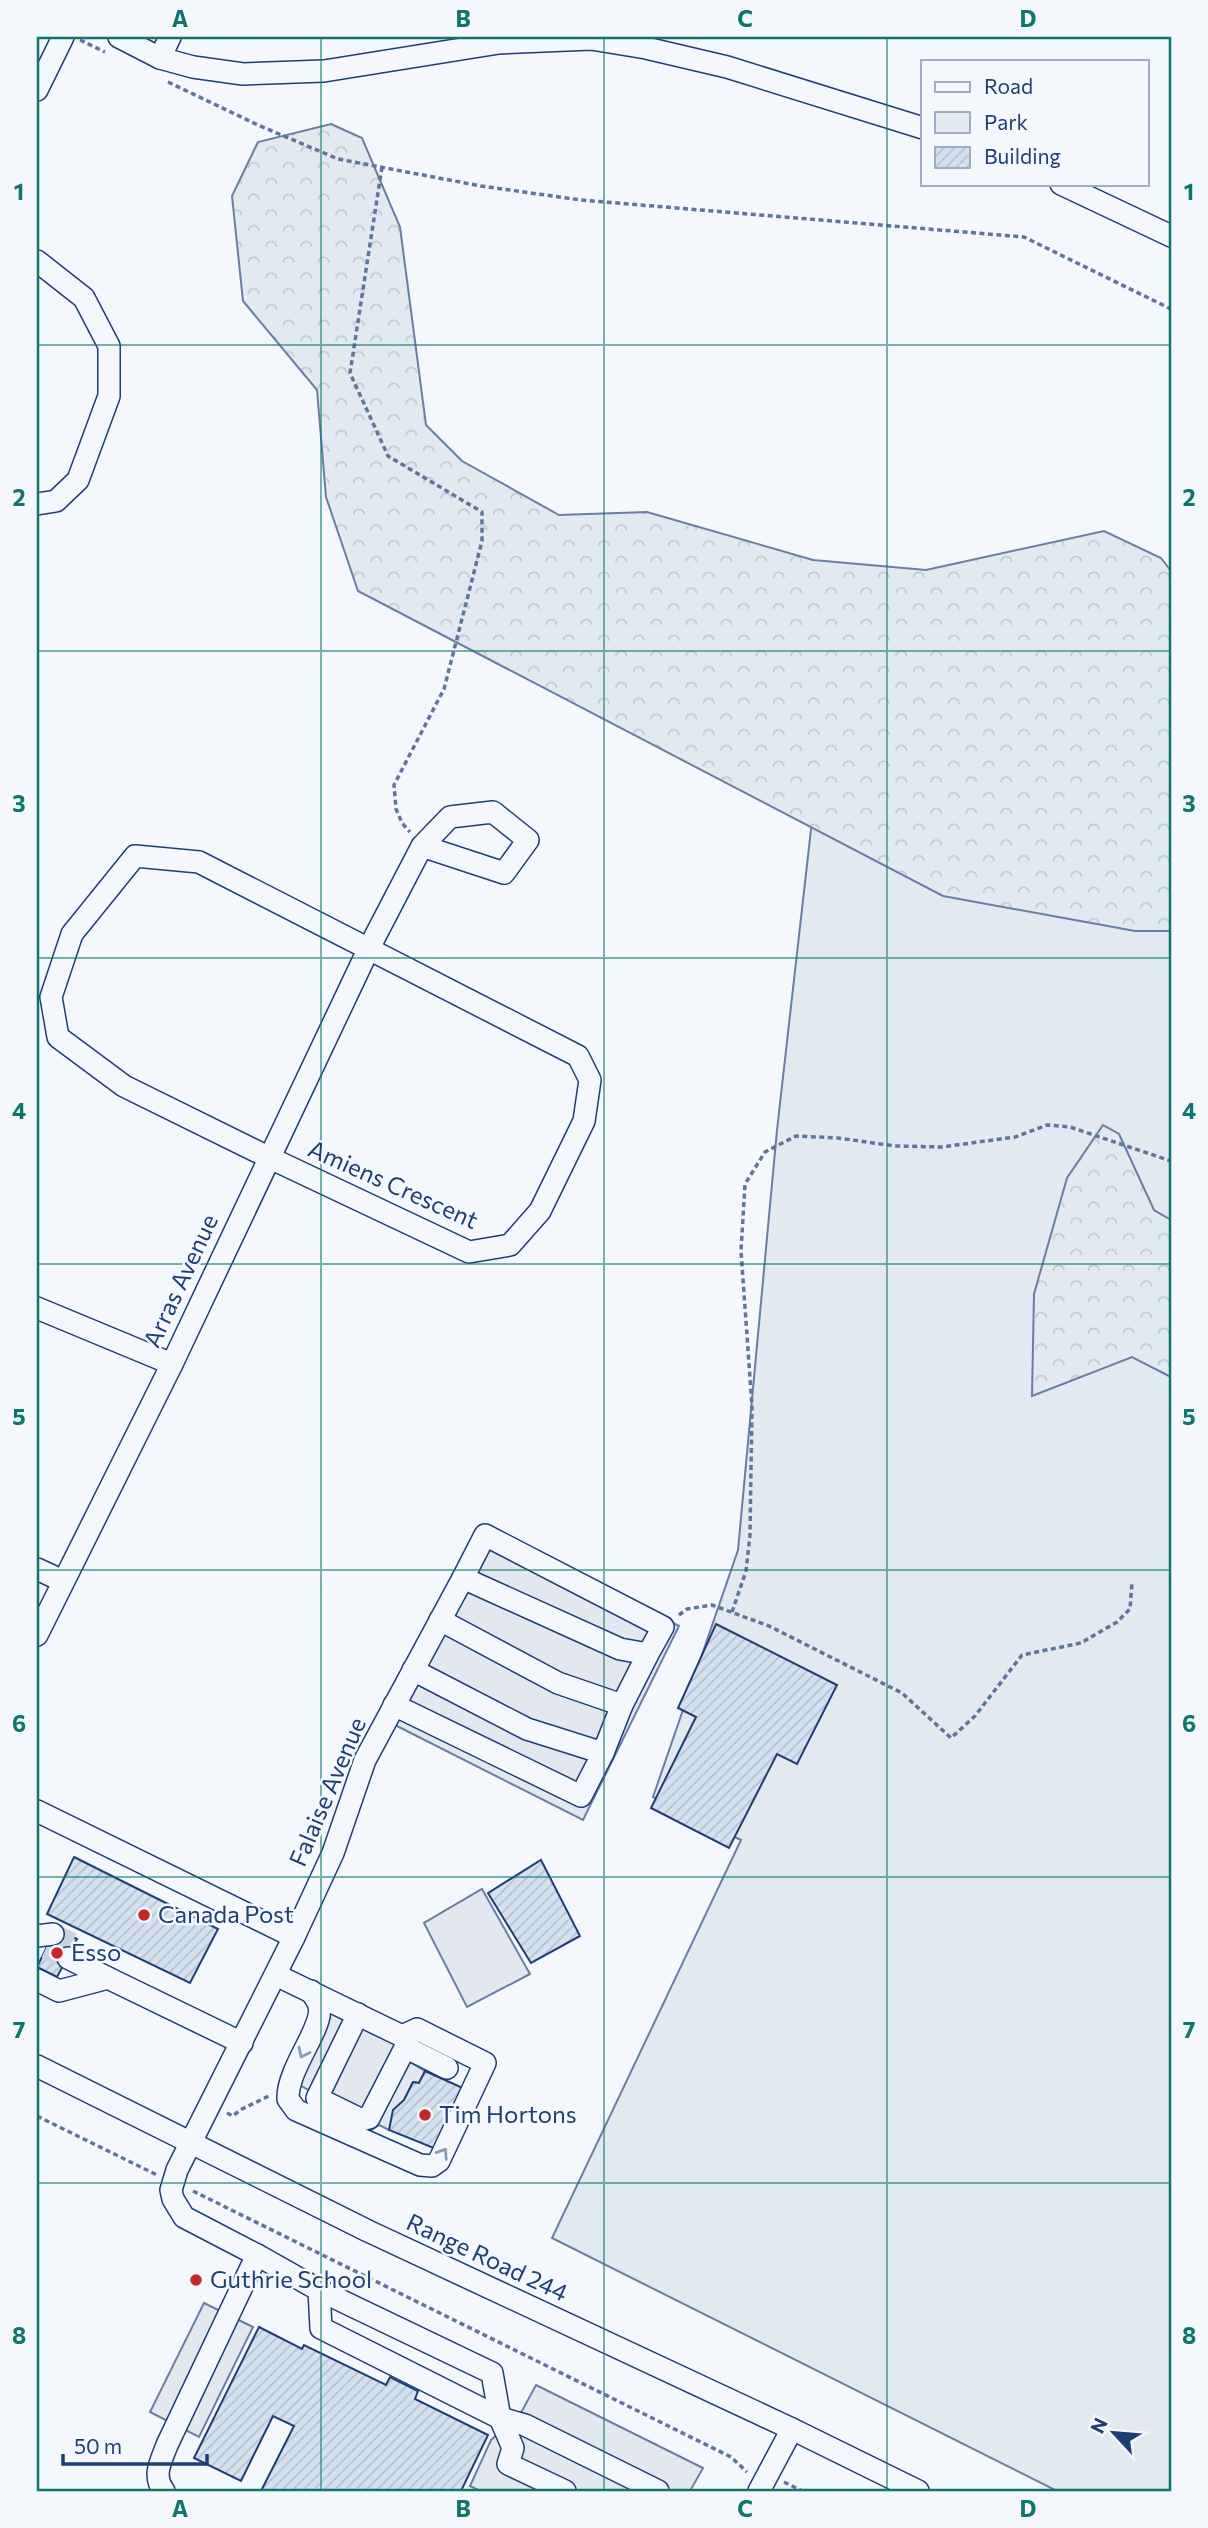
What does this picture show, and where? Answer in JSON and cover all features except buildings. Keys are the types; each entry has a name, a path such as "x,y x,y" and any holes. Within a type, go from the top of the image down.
{"street":[{"path":"37,90 63,37"},
{"path":"159,68 170,37"},
{"path":"114,45 159,68 193,67 243,74 324,71 499,43 591,39 647,42 921,127"},
{"path":"1065,186 1171,236"},
{"path":"37,261 84,298 109,346 108,396 78,480 56,501 37,504"},
{"name":"Arras Avenue","path":"37,1635 172,1364 369,948 422,846"},
{"name":"Amiens Crescent","path":"135,856 198,862 369,948 578,1056 590,1080 584,1121 540,1212 510,1245 469,1252 124,1086 58,1037 51,997 72,934 135,856"},
{"path":"37,1308 172,1364"},
{"name":"Falaise Avenue","path":"174,2182 294,1937 332,1853 365,1760 485,1535 663,1626"},
{"path":"37,1569 63,1581"},
{"path":"463,1578 620,1649 648,1654"},
{"path":"440,1620 558,1683 622,1705"},
{"path":"394,1705 493,1763 581,1796 603,1753 622,1705 663,1626"},
{"path":"413,1670 527,1729 603,1753"},
{"path":"37,1811 294,1937"},
{"path":"74,1956 108,1978 242,2043"},
{"path":"276,1975 358,2014 405,2040 411,2050 447,2068"},
{"path":"37,1980 59,1991 108,1978"},
{"path":"311,1991 319,2006 320,2018 290,2078 288,2099 296,2110 420,2165 432,2166 439,2161 449,2145 485,2063 417,2029 405,2040 369,2118 362,2120 317,2098 358,2014"},
{"name":"Range Road 244","path":"37,2066 368,2231 792,2429 918,2491"},
{"path":"174,2182 171,2190 173,2199 184,2217 319,2290 492,2373 500,2418 513,2448 508,2464 565,2491"},
{"path":"164,2491 158,2483 158,2468 167,2445 257,2255"},
{"path":"319,2290 321,2328 500,2418 525,2425 658,2491"},
{"path":"762,2485 792,2429"}],"path":[{"path":"74,37 114,45"},
{"path":"159,68 258,125 338,159 481,186 580,200 1024,237 1171,309"},
{"path":"382,167 351,373 388,456 482,512 482,541 444,689 394,785 396,809 402,823 422,846"},
{"path":"732,1612 746,1571 750,1535 752,1406 741,1251 745,1184 765,1152 796,1136 838,1138 895,1146 942,1147 1015,1137 1046,1125 1070,1127 1171,1161"},
{"path":"663,1626 687,1609 712,1605 769,1626 902,1693 951,1738 975,1716 1022,1655 1081,1643 1117,1622 1130,1609 1132,1582"},
{"path":"211,2106 233,2116 263,2097 288,2093"},
{"path":"37,2116 731,2457 762,2485"}],"green space":[{"path":"331,124 362,138 400,227 426,425 462,461 559,515 647,512 813,560 926,570 1104,531 1161,558 1171,571 1171,931 1135,931 943,896 358,591 326,497 317,390 243,301 232,196 258,142"},
{"path":"838,591 1171,595 1171,2491 1057,2491 552,2238 741,1840 653,1797 738,1550 777,1130"},
{"path":"1103,1125 1119,1134 1154,1210 1171,1220 1171,1377 1132,1357 1032,1396 1034,1294 1067,1178"}],"shaded area":[{"path":"489,1528 679,1626 583,1820 389,1722"},
{"path":"482,1889 530,1974 467,2007 424,1923"},
{"path":"328,2007 397,2039 410,2062 425,2071 419,2083 413,2082 389,2130 379,2125 366,2134 305,2106 312,2092 296,2083"},
{"path":"204,2303 253,2327 199,2437 150,2412"},
{"path":"536,2385 703,2468 690,2491 480,2491 470,2486 491,2440 522,2411"}],"tunnel":[{"path":"53,1934 74,1944"},
{"path":"46,1948 68,1958"}],"place":[{"name":"Canada Post","path":"144,1915"},
{"name":"Esso","path":"57,1953"},
{"name":"Tim Hortons","path":"425,2115"},
{"name":"Guthrie School","path":"196,2280"}]}
